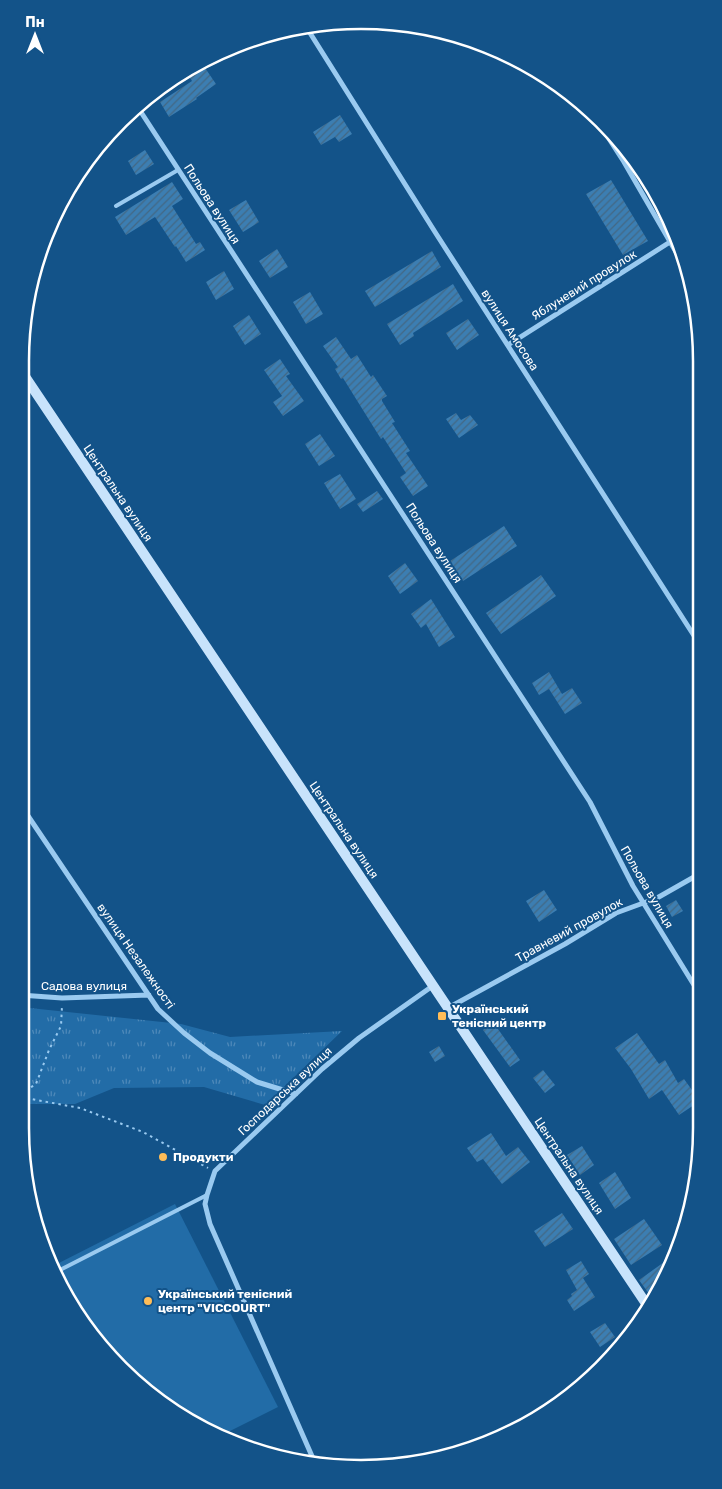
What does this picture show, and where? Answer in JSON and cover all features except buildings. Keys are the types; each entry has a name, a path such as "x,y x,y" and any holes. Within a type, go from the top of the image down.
{"main road":[{"name":"Центральна вулиця","path":"29,382 644,1301"}],"street":[{"name":"вулиця Амосова","path":"309,33 434,232 693,634"},
{"name":"Польова вулиця","path":"141,112 590,802 642,903 693,984"},
{"path":"613,145 674,248"},
{"name":"Яблуневий провулок","path":"508,345 670,242"},
{"name":"вулиця Незалежності","path":"29,817 158,1009 184,1033 210,1053 257,1082 296,1094"},
{"name":"Травневий провулок","path":"448,1008 565,944 616,913 666,894 693,877"},
{"name":"Господарська вулиця","path":"214,1171 322,1069 359,1038 434,985"},
{"name":"Садова вулиця","path":"29,996 62,998 149,995"},
{"path":"214,1171 205,1204 210,1224 312,1456"}],"lane":[{"path":"116,206 178,170"},
{"path":"61,1270 207,1195"}],"path":[{"path":"29,1089 36,1084 49,1050 61,1026 62,998"},
{"path":"29,1098 80,1108 144,1132 214,1171"}],"green space":[{"path":"29,1008 181,1024 230,1037 342,1031 265,1105 204,1087 114,1088 75,1104 29,1104"},
{"name":"Український тенісний центр \"VICCOURT\"","path":"175,1204 278,1407 228,1432 176,1404 142,1378 111,1347 85,1313 58,1264"}],"place":[{"name":"Український тенісний центр","path":"442,1016"},
{"name":"Продукти","path":"163,1157"},
{"name":"Український тенісний центр \"VICCOURT\"","path":"148,1301"}]}
